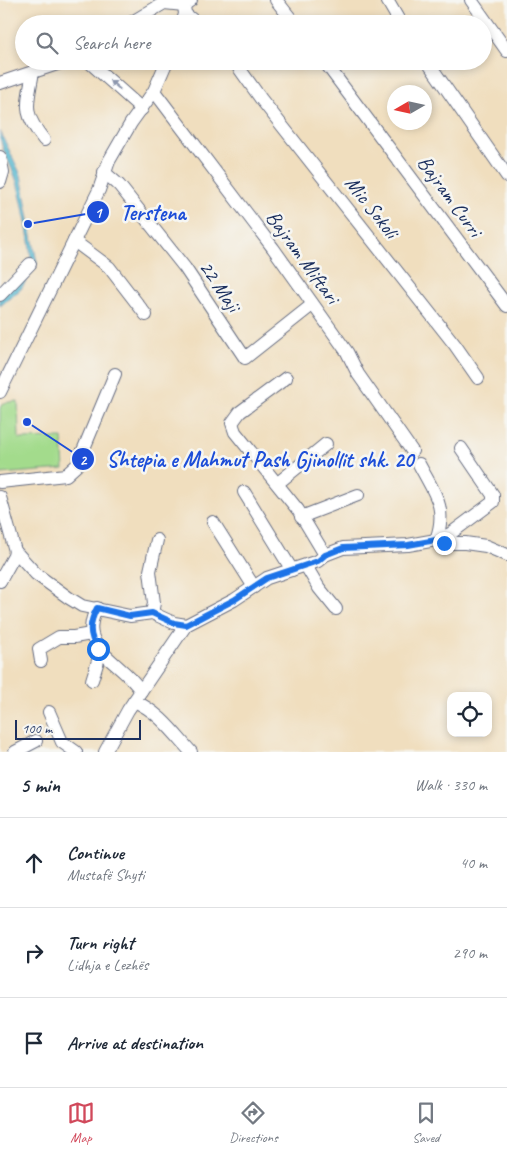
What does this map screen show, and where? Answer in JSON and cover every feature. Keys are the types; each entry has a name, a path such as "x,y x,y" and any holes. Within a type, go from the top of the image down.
{"street":[{"path":"276,0 288,15"},
{"path":"387,0 396,15"},
{"path":"471,0 482,15"},
{"path":"143,15 164,2 185,11"},
{"path":"492,29 507,50"},
{"path":"0,83 39,70"},
{"path":"98,70 142,109"},
{"path":"0,392 99,190 104,172 131,123 154,91 163,70"},
{"name":"Mic Sokoli","path":"240,70 261,99 455,345 478,378"},
{"name":"Bajram Curri","path":"331,70 507,306"},
{"path":"433,70 507,176"},
{"path":"33,72 26,107 32,125 44,140"},
{"name":"Bajram Miftari","path":"154,91 272,248 346,352 358,374 412,451"},
{"path":"0,157 3,172 0,182"},
{"name":"22 Maji","path":"104,172 119,185 185,268 245,358 312,305"},
{"path":"74,241 109,267 146,315"},
{"path":"0,295 30,264"},
{"path":"0,482 66,475 77,465 116,374"},
{"path":"286,378 240,412 232,423 234,432 278,483 325,555"},
{"path":"278,483 326,444"},
{"path":"105,752 138,696 186,625 267,578 306,566 318,561 325,555 343,548 408,545 436,540 450,534 493,502 493,495 461,448"},
{"path":"419,464 439,502 442,523 436,540"},
{"path":"244,492 292,570"},
{"path":"301,517 358,494"},
{"path":"0,497 14,550 14,556 0,581"},
{"path":"213,522 254,587"},
{"path":"152,613 154,604 150,570 157,540"},
{"path":"436,540 444,543 466,543 486,546 507,555"},
{"path":"14,550 36,574 82,606 130,616 152,613 174,623 186,625"},
{"path":"306,566 319,588 336,609"},
{"path":"97,608 91,618 92,640 101,651 122,668 146,706 163,721 191,752"},
{"path":"41,661 40,649 59,637 91,634"},
{"path":"92,680 101,651"},
{"path":"49,712 62,742 76,752"},
{"path":"15,752 36,741"}],"green space":[{"path":"18,401 19,439 62,438 64,469 0,474 0,408 3,403"}],"water":[{"path":"0,131 21,175 37,263 21,289 0,306 0,298 31,266 31,256 22,201 15,175 0,138"}],"place":[{"name":"Terstena","path":"28,224"},
{"name":"Shtepia e Mahmut Pash Gjinollit shk. 20","path":"27,422"}],"route":[{"path":"98,649 92,640 90,627 91,618 97,608 130,616 152,613 174,623 186,625 234,600 267,578 318,561 325,555 343,548 408,545 436,540 444,543"}]}
